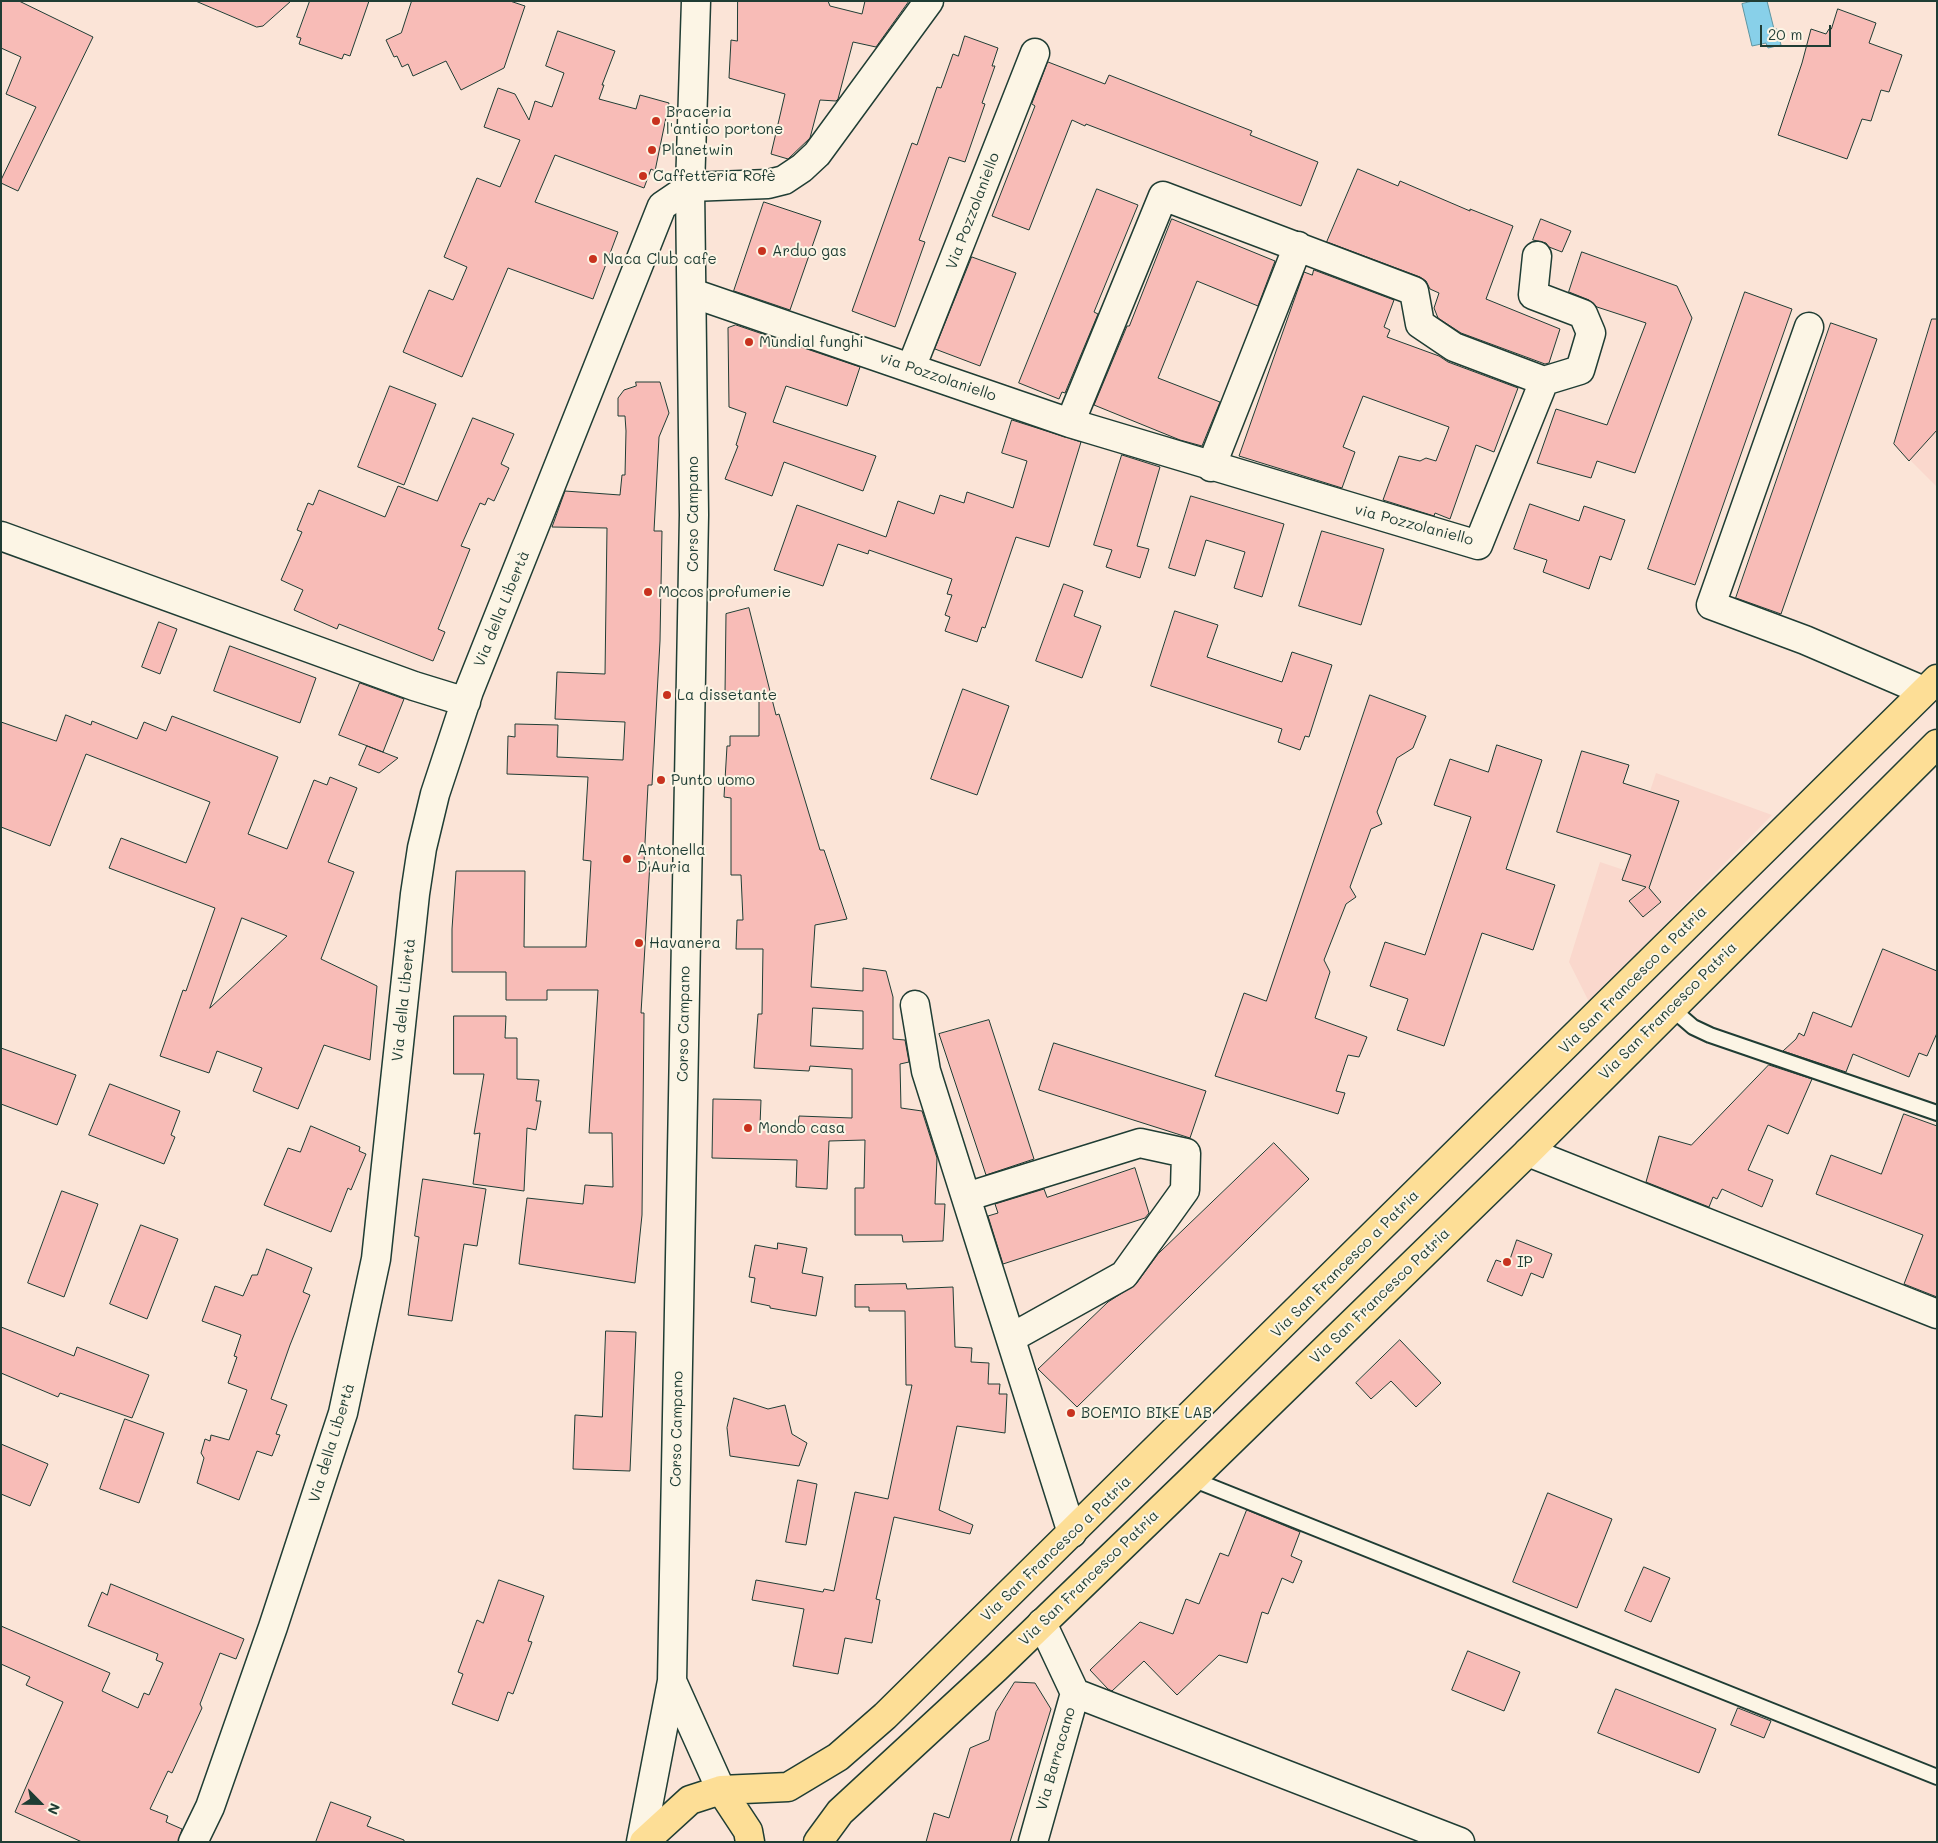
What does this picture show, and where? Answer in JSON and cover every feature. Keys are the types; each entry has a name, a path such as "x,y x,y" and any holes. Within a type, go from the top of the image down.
{"main road":[{"name":"Via San Francesco a Patria","path":"642,1842 690,1800 720,1790 788,1787 838,1757 885,1716 1931,685"},
{"name":"Via San Francesco Patria","path":"818,1842 840,1812 1042,1623 1528,1152 1937,744"},
{"path":"720,1790 748,1831 750,1842"}],"street":[{"name":"Corso Campano","path":"642,1842 672,1681 694,524 690,187 696,1"},
{"path":"690,187 768,184 784,180 802,168 817,154 928,1"},
{"name":"Via Pozzolaniello","path":"911,368 1035,53"},
{"name":"Via della Libertà","path":"193,1842 210,1807 273,1627 343,1414 376,1259 414,904 422,848 435,794 466,702 662,206 690,187"},
{"path":"1070,423 1163,196 1414,291 1420,324 1454,347 1544,381 1580,370 1590,333 1583,314 1533,295 1537,256"},
{"path":"1211,466 1298,246"},
{"name":"via Pozzolaniello","path":"692,293 1070,423 1478,545 1544,381"},
{"path":"1808,327 1711,605 1931,685"},
{"path":"1,536 414,686 466,702"},
{"path":"915,1005 926,1071 1072,1533"},
{"path":"966,1197 1140,1143 1186,1153 1185,1190 1124,1274 1010,1338"},
{"path":"1528,1152 1937,1314"},
{"name":"Via Barracano","path":"1033,1842 1075,1692 1042,1623"},
{"path":"672,1681 720,1790"},
{"path":"1075,1692 1460,1842"}],"lane":[{"path":"1671,1008 1693,1027 1710,1035 1937,1113"},
{"path":"1192,1479 1937,1777"}],"shaded area":[{"path":"1923,349 1937,357 1937,487 1894,444"},
{"path":"1656,773 1772,815 1589,1002 1569,962 1600,862 1624,870"}],"water":[{"path":"1753,1 1767,1 1774,29 1777,29 1781,45 1768,48 1766,43 1752,46 1742,4"}],"building":[{"path":"1,1 19,1 93,37 18,191 1,183 1,180 36,107 6,94 21,57 1,48"},
{"path":"196,1 291,1 263,26 257,27"},
{"path":"310,1 369,1 350,56 344,54 342,59 299,44 301,38 297,37"},
{"path":"412,1 510,1 525,6 504,68 461,90 446,61 413,76 408,64 402,67 397,56 394,57 386,40 401,33"},
{"path":"738,1 828,1 830,6 862,14 865,1 909,1 876,47 853,42 838,99 836,101 820,100 810,138 788,159 771,154 785,94 729,78 731,40 737,41"},
{"path":"1838,9 1876,23 1869,43 1902,55 1889,92 1881,90 1871,121 1862,119 1847,159 1778,135 1802,63 1811,29 1826,34 1831,29"},
{"path":"558,31 615,51 602,85 604,85 599,99 636,109 640,95 669,103 655,171 651,169 644,188 555,155 535,202 618,232 593,299 508,268 462,377 403,352 429,290 453,300 467,267 444,257 477,178 500,187 520,140 484,127 498,88 515,94 529,120 535,101 552,107 564,73 546,66"},
{"path":"965,36 998,48 992,66 995,66 982,103 985,104 965,162 949,157 919,240 925,242 895,327 852,311 912,143 917,145 937,87 941,88 953,54 958,56"},
{"path":"1048,62 1105,84 1109,75 1252,131 1250,135 1318,162 1301,206 1072,120 1029,230 992,216 1035,106 1032,104"},
{"path":"1358,169 1398,186 1400,181 1470,211 1470,209 1513,226 1486,299 1560,329 1549,363 1545,364 1461,333 1438,318 1434,308 1439,293 1430,289 1426,281 1420,277 1327,242"},
{"path":"1097,189 1138,205 1094,312 1098,314 1065,393 1062,392 1059,399 1019,383"},
{"path":"764,202 821,221 790,310 734,291"},
{"path":"1172,219 1275,261 1258,306 1197,281 1158,378 1220,402 1202,446 1180,440 1094,405 1127,326 1129,326"},
{"path":"1541,219 1571,231 1562,252 1549,247 1546,243 1533,240"},
{"path":"1582,252 1677,286 1692,318 1635,473 1597,461 1591,478 1537,463 1556,409 1607,425 1646,323 1597,307 1589,300 1569,292"},
{"path":"972,257 1016,273 980,366 935,349"},
{"path":"1314,270 1394,300 1384,327 1390,330 1387,337 1518,388 1494,452 1476,445 1450,519 1435,513 1434,516 1383,500 1399,456 1420,461 1426,458 1436,461 1449,427 1363,396 1343,447 1355,452 1342,488 1239,456 1304,272 1312,275"},
{"path":"1745,292 1792,309 1695,585 1648,569"},
{"path":"1932,319 1937,319 1937,430 1909,461 1894,444"},
{"path":"1831,323 1877,339 1781,614 1736,598"},
{"path":"736,325 860,367 847,406 786,386 773,422 876,456 863,491 784,462 772,496 725,479 738,446 736,445 746,413 729,407 728,328"},
{"path":"636,382 660,382 669,413 659,437 654,531 662,531 660,641 652,785 648,785 644,862 650,862 641,1013 644,1013 642,1215 635,1283 519,1264 527,1198 583,1204 585,1185 613,1187 612,1133 589,1133 598,990 547,990 547,1000 506,1000 506,972 452,972 452,929 456,871 525,871 524,947 586,947 591,861 583,860 588,777 507,774 508,736 515,737 515,724 558,725 557,757 623,760 625,722 555,719 557,672 605,674 607,528 552,527 565,491 620,495 622,475 625,475 626,431 625,416 618,416 618,398 624,390 636,386"},
{"path":"390,386 436,404 404,485 358,467"},
{"path":"473,418 514,434 501,464 509,468 494,501 488,498 485,505 480,503 461,546 470,549 438,629 445,632 433,661 339,624 337,629 294,610 303,590 281,580 302,532 297,530 308,503 313,505 319,490 385,517 398,486 437,501"},
{"path":"1012,420 1081,442 1049,547 1016,537 985,628 982,627 977,642 945,631 950,617 945,615 952,595 947,594 952,579 869,550 868,554 838,544 823,586 774,570 797,505 886,537 898,501 934,514 940,495 964,503 967,492 1013,508 1027,461 1002,453"},
{"path":"1122,455 1160,467 1137,546 1149,549 1140,578 1106,567 1112,550 1094,545"},
{"path":"1191,496 1284,524 1262,597 1234,588 1245,552 1206,540 1195,576 1169,568"},
{"path":"1530,504 1579,521 1584,506 1625,520 1611,560 1600,556 1589,589 1543,572 1547,560 1514,549"},
{"path":"1322,531 1384,549 1361,625 1299,606"},
{"path":"1064,584 1083,591 1074,616 1101,626 1082,678 1036,661"},
{"path":"749,608 776,715 779,714 820,850 824,850 847,919 815,925 811,987 863,991 863,968 886,971 893,997 893,1039 905,1040 909,1062 900,1064 901,1108 922,1111 937,1158 935,1204 945,1204 943,1241 903,1242 902,1235 855,1235 855,1188 864,1188 865,1140 829,1141 827,1189 796,1187 797,1160 712,1158 713,1099 761,1100 760,1125 798,1126 799,1116 852,1118 852,1069 810,1066 809,1071 754,1068 758,1014 762,1014 763,949 736,949 737,920 743,920 741,875 731,875 731,798 724,797 727,746 730,746 730,736 759,736 759,694 725,694 726,614","holes":["813,1008 863,1011 863,1049 811,1046"]},
{"path":"1175,611 1218,625 1207,657 1282,682 1292,652 1332,665 1309,737 1305,736 1300,750 1278,742 1282,729 1151,686"},
{"path":"159,622 177,629 160,674 142,667"},
{"path":"230,646 316,678 300,723 214,691"},
{"path":"360,683 404,699 383,752 339,735"},
{"path":"963,689 1009,706 977,795 931,779"},
{"path":"1370,695 1426,716 1413,748 1397,758 1377,812 1382,824 1371,829 1350,887 1356,897 1346,904 1324,960 1330,972 1315,1018 1367,1037 1359,1057 1348,1055 1336,1091 1345,1093 1338,1114 1215,1076 1244,993 1266,1001"},
{"path":"66,715 91,725 92,721 137,739 144,722 166,731 172,716 278,757 248,834 287,849 314,780 327,785 330,777 357,788 328,862 354,872 321,959 377,986 370,1060 324,1045 298,1109 253,1091 262,1068 217,1051 209,1073 160,1056 183,990 186,991 215,908 109,868 121,838 186,863 210,802 86,754 50,846 1,827 1,722 56,741","holes":["242,918 287,936 210,1008"]},
{"path":"1497,745 1542,760 1506,869 1555,885 1533,950 1482,933 1444,1046 1397,1030 1408,999 1370,986 1385,942 1425,955 1471,817 1434,805 1450,759 1488,772"},
{"path":"367,746 398,758 379,773 359,765"},
{"path":"1582,751 1629,765 1623,783 1679,801 1649,888 1661,902 1643,917 1629,901 1646,887 1622,880 1631,855 1557,832"},
{"path":"1883,949 1937,971 1937,1033 1927,1056 1919,1053 1909,1077 1853,1054 1846,1072 1783,1051 1796,1039 1799,1033 1804,1036 1813,1012 1851,1027"},
{"path":"454,1016 506,1016 505,1038 517,1038 517,1079 539,1080 536,1101 541,1101 536,1130 527,1128 524,1191 473,1184 480,1133 474,1134 484,1074 454,1074"},
{"path":"989,1020 1034,1159 986,1175 939,1034"},
{"path":"1054,1043 1206,1091 1190,1138 1039,1090"},
{"path":"1,1048 76,1075 57,1125 1,1104"},
{"path":"1769,1065 1812,1079 1788,1134 1768,1125 1748,1170 1773,1180 1762,1207 1722,1189 1717,1199 1713,1197 1709,1207 1646,1182 1659,1136 1691,1145"},
{"path":"110,1084 180,1111 171,1135 175,1137 164,1164 89,1135"},
{"path":"1904,1114 1937,1126 1937,1297 1904,1284 1923,1235 1816,1194 1831,1155 1881,1174"},
{"path":"311,1126 360,1147 359,1151 366,1154 351,1190 348,1188 331,1232 264,1205 288,1148 300,1152"},
{"path":"1274,1143 1309,1179 1077,1407 1038,1369 1108,1302 1136,1284 1158,1254"},
{"path":"1135,1168 1149,1213 1145,1218 1003,1264 988,1216 998,1213 995,1204 1044,1189 1047,1197"},
{"path":"423,1179 486,1189 477,1246 464,1244 452,1321 408,1315 419,1237 415,1236"},
{"path":"62,1191 98,1204 64,1297 28,1283"},
{"path":"141,1225 178,1239 147,1319 110,1304"},
{"path":"1517,1240 1552,1254 1543,1278 1531,1273 1522,1296 1487,1281 1496,1260 1508,1264"},
{"path":"778,1243 807,1248 802,1273 823,1277 816,1316 770,1308 770,1306 751,1302 755,1278 749,1277 755,1245 777,1249"},
{"path":"267,1249 312,1268 303,1292 310,1295 271,1399 287,1405 276,1434 280,1435 272,1456 257,1451 239,1500 197,1483 204,1458 201,1453 205,1439 210,1441 211,1435 229,1440 247,1390 228,1383 237,1357 234,1356 241,1335 202,1321 215,1286 243,1296 252,1275 257,1275"},
{"path":"906,1284 907,1289 953,1287 955,1347 972,1348 971,1362 989,1363 988,1384 1000,1384 999,1394 1007,1394 1005,1433 957,1426 939,1510 973,1525 970,1534 894,1517 876,1599 880,1600 872,1643 845,1638 838,1674 793,1666 804,1609 752,1600 756,1580 823,1592 824,1589 834,1591 855,1492 888,1499 912,1385 906,1385 905,1311 869,1311 869,1307 855,1307 855,1285"},
{"path":"1,1327 74,1356 77,1347 149,1375 132,1418 60,1393 58,1397 1,1373"},
{"path":"606,1331 636,1332 630,1471 573,1469 575,1415 602,1417"},
{"path":"1400,1340 1441,1383 1416,1407 1391,1381 1371,1399 1356,1383"},
{"path":"734,1398 768,1409 785,1405 792,1434 807,1443 799,1466 730,1456 727,1428"},
{"path":"125,1419 164,1433 139,1503 100,1489"},
{"path":"1,1444 48,1464 30,1506 1,1494"},
{"path":"798,1480 817,1484 806,1545 786,1542"},
{"path":"1548,1493 1612,1519 1577,1608 1513,1582"},
{"path":"1247,1510 1300,1532 1291,1556 1302,1561 1293,1583 1282,1578 1268,1614 1262,1612 1247,1663 1219,1655 1177,1695 1144,1661 1112,1691 1108,1689 1090,1670 1140,1622 1173,1634 1186,1599 1199,1604 1220,1553 1228,1556"},
{"path":"1644,1567 1670,1578 1651,1622 1625,1611"},
{"path":"499,1580 544,1596 528,1641 532,1642 513,1694 508,1692 498,1721 452,1704 463,1674 458,1672 477,1620 483,1623"},
{"path":"111,1584 244,1639 236,1659 220,1653 200,1704 202,1708 172,1773 168,1771 150,1809 168,1816 166,1822 182,1829 178,1842 82,1842 15,1812 63,1702 26,1685 30,1677 1,1664 1,1626 110,1673 102,1691 138,1708 144,1693 149,1695 163,1663 156,1660 158,1654 88,1626 102,1592 107,1595"},
{"path":"1468,1651 1520,1672 1504,1711 1452,1690"},
{"path":"1015,1682 1035,1683 1051,1709 1010,1842 926,1842 934,1813 949,1818 970,1748 989,1740 996,1712"},
{"path":"1616,1689 1716,1729 1699,1773 1598,1733"},
{"path":"1738,1708 1771,1721 1764,1738 1731,1725"},
{"path":"331,1802 371,1817 367,1826 404,1840 404,1842 316,1842"}],"place":[{"name":"Braceria l'antico portone","path":"656,121"},
{"name":"Planetwin","path":"652,150"},
{"name":"Caffetteria Rofè","path":"643,176"},
{"name":"Arduo gas","path":"762,251"},
{"name":"Naca Club cafe","path":"593,259"},
{"name":"Mundial funghi","path":"749,342"},
{"name":"Mocos profumerie","path":"648,592"},
{"name":"La dissetante","path":"667,695"},
{"name":"Punto uomo","path":"661,780"},
{"name":"Antonella D'Auria","path":"627,859"},
{"name":"Havanera","path":"639,943"},
{"name":"Mondo casa","path":"748,1128"},
{"name":"IP","path":"1507,1262"},
{"name":"BOEMIO BIKE LAB","path":"1071,1413"}]}
